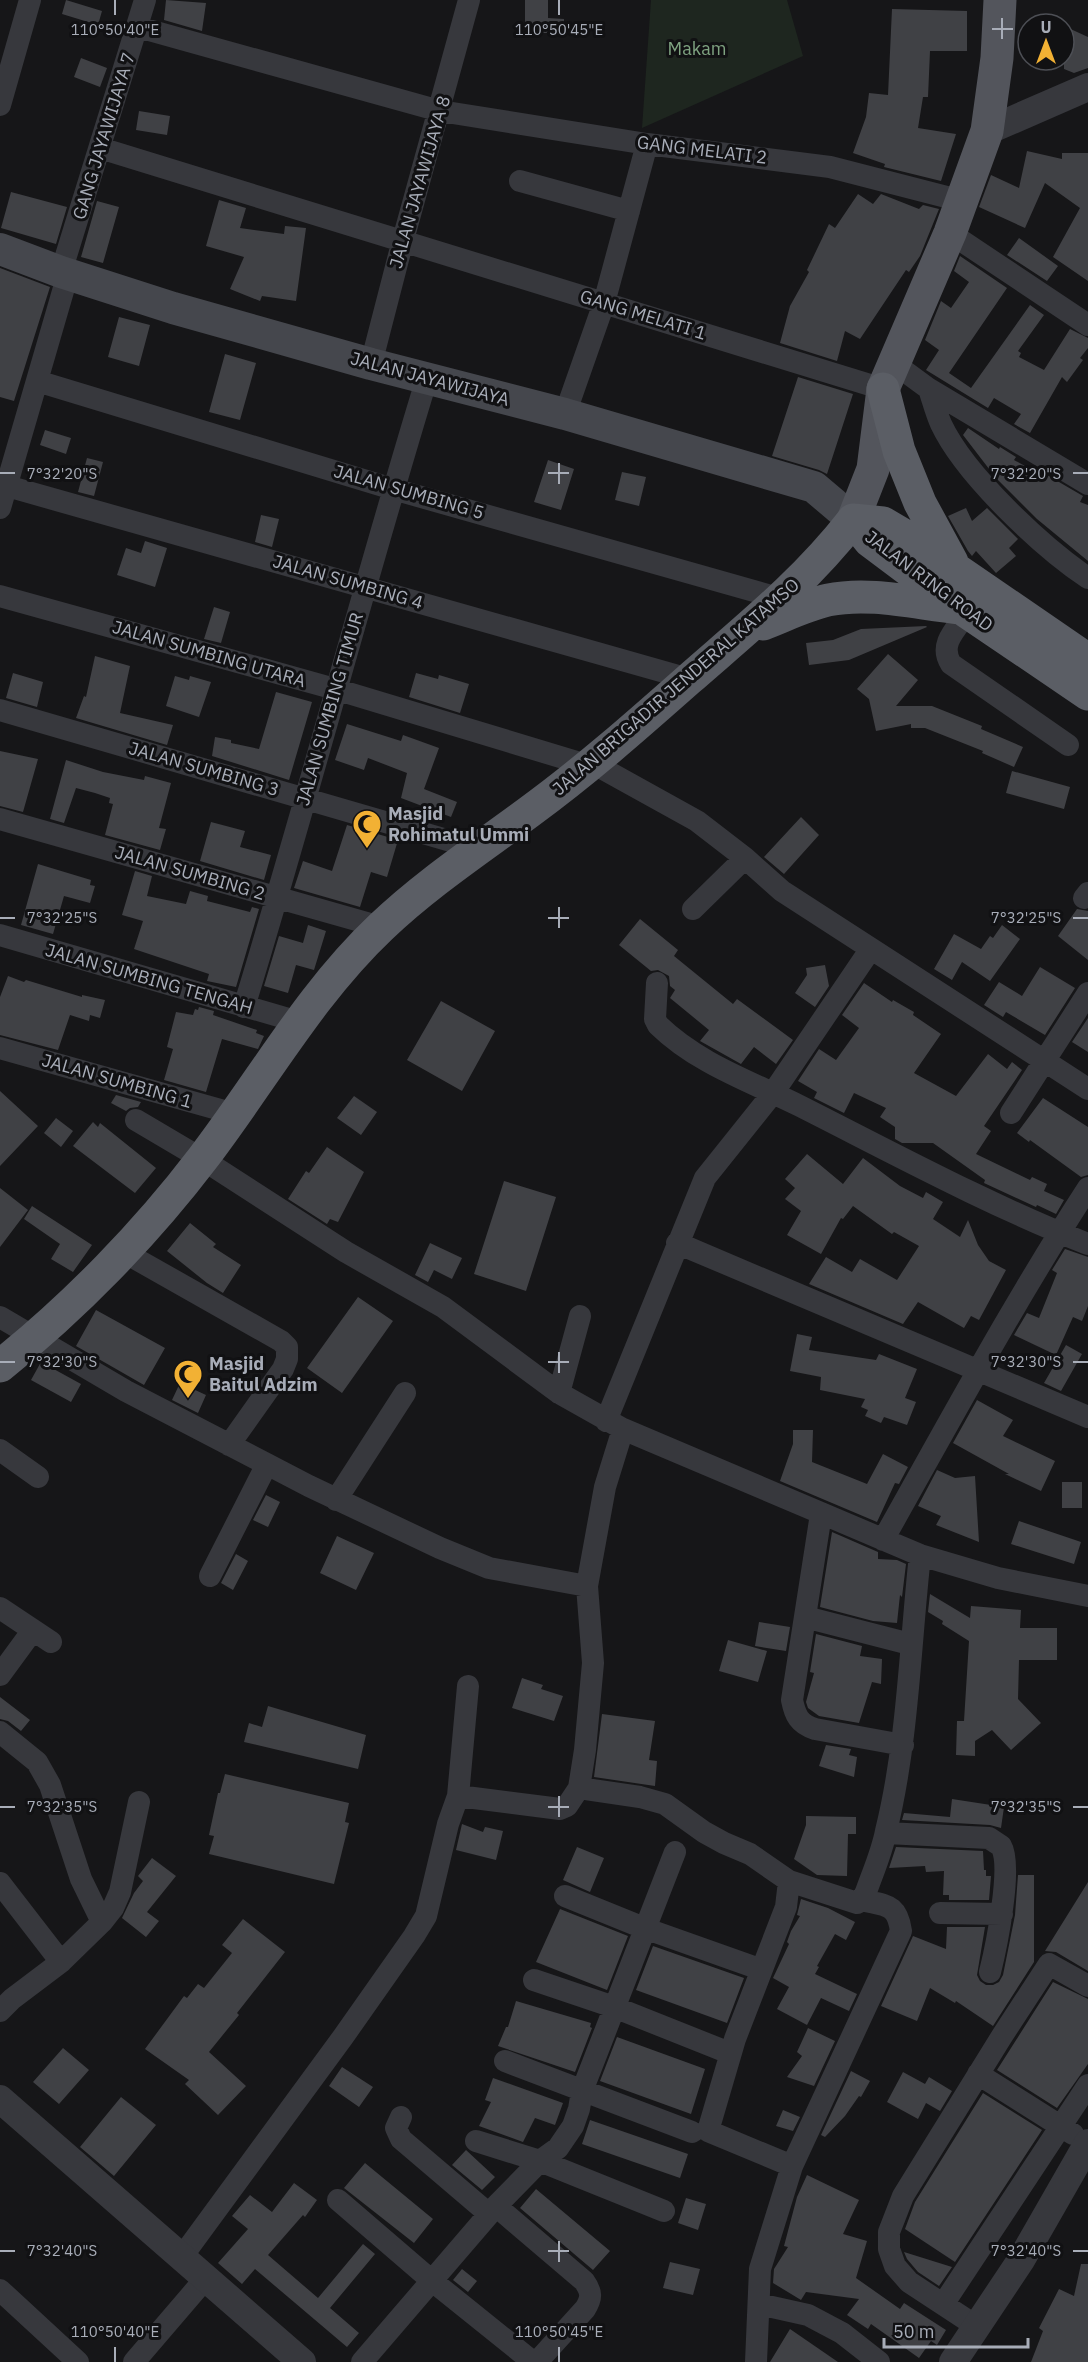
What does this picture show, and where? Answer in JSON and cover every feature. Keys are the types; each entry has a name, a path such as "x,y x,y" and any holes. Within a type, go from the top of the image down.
{"highway":[{"path":"889,376 899,451 916,495 957,570"},
{"name":"JALAN RING ROAD","path":"853,520 883,523 922,546 1088,660"},
{"name":"JALAN RING ROAD","path":"853,520 870,541 965,610 1088,694"},
{"name":"JALAN BRIGADIR JENDERAL KATAMSO","path":"0,1366 35,1338 122,1251 202,1159 299,1022 334,977 381,927 478,849 592,765 782,599 821,560 853,520"},
{"path":"747,630 827,600 853,597 889,599 965,610"}],"main road":[{"path":"853,520 873,470 889,376 950,233 987,131 997,58 1000,0"},
{"name":"JALAN JAYAWIJAYA","path":"0,249 173,308 371,364 565,414 814,487 853,520"}],"street":[{"path":"0,105 30,0"},
{"name":"GANG JAYAWIJAYA 7","path":"0,508 100,148 145,0"},
{"name":"JALAN JAYAWIJAYA 8","path":"371,364 469,0"},
{"name":"GANG MELATI 2","path":"138,27 440,111 647,144 830,167 962,201"},
{"path":"987,131 1088,87"},
{"path":"565,414 604,303 647,144"},
{"name":"GANG MELATI 1","path":"100,148 604,303 889,376"},
{"path":"520,182 629,211"},
{"path":"950,233 1088,325"},
{"path":"889,376 928,389 1088,484"},
{"name":"JALAN SUMBING TIMUR","path":"244,1007 278,898 364,586 427,378"},
{"name":"JALAN SUMBING 5","path":"37,381 393,489 782,599"},
{"path":"928,389 941,424 964,460 1014,516 1068,565 1088,578"},
{"name":"JALAN SUMBING 4","path":"7,486 689,679"},
{"name":"JALAN SUMBING UTARA","path":"0,596 335,689 592,765 697,821 745,858 782,891 1088,1089"},
{"path":"965,610 945,649 951,664 1068,745"},
{"name":"JALAN SUMBING 3","path":"0,710 478,849"},
{"name":"JALAN SUMBING 2","path":"0,819 381,927"},
{"path":"693,909 745,858"},
{"name":"JALAN SUMBING TENGAH","path":"0,934 299,1022"},
{"path":"458,1796 560,1809 567,1806 579,1788 593,1663 587,1586 614,1425 677,1243 705,1178 773,1092 870,950"},
{"path":"657,983 655,1019 667,1033 717,1068 773,1092 954,1184 1088,1244"},
{"path":"1011,1113 1088,993"},
{"name":"JALAN SUMBING 1","path":"0,1048 235,1114"},
{"path":"136,1120 202,1159 346,1252 443,1307 559,1393 614,1425 920,1555 998,1578 1088,1596"},
{"path":"884,1540 978,1371 1059,1232 1088,1188"},
{"path":"677,1243 1088,1418"},
{"path":"122,1251 287,1347 284,1369 230,1445"},
{"path":"559,1393 580,1316"},
{"path":"0,1317 126,1391 336,1500 489,1568 587,1586"},
{"path":"336,1500 405,1393"},
{"path":"0,1450 38,1477"},
{"path":"210,1576 267,1464"},
{"path":"821,1514 792,1700 799,1720 815,1729 903,1745"},
{"path":"579,1788 639,1797 665,1804 704,1832 750,1854 789,1881 857,1903 862,1900 886,1833 903,1745 910,1644 920,1555"},
{"path":"0,1608 42,1636 0,1675"},
{"path":"805,1617 910,1644"},
{"path":"181,2258 344,2037 426,1916 448,1824 458,1796 468,1686"},
{"path":"0,1732 37,1762 46,1777 81,1879 102,1922"},
{"path":"4,1999 61,1962 113,1908 120,1892 139,1802"},
{"path":"886,1833 988,1838 996,1841 1004,1851 1002,1914 990,1972"},
{"path":"362,2362 493,2210 540,2161 558,2148 573,2126 582,2091 675,1852"},
{"path":"789,1881 786,1907 735,2039 708,2131 792,2166"},
{"path":"0,1883 61,1962"},
{"path":"565,1896 644,1928 753,1967"},
{"path":"756,2362 760,2269 792,2166 901,1931 898,1917 893,1909 862,1900"},
{"path":"940,1913 1002,1914"},
{"path":"976,2326 909,2282 895,2266 889,2249 889,2232 903,2196 1049,1964 1088,1986"},
{"path":"534,1980 614,2007 722,2050"},
{"path":"505,2061 692,2132"},
{"path":"954,2362 1021,2260 1088,2143 978,2074"},
{"path":"944,2303 1088,2085"},
{"path":"0,2099 299,2361"},
{"path":"338,2200 431,2280 535,2362 585,2309 591,2300 591,2294 584,2281 401,2139 396,2128 401,2116"},
{"path":"476,2141 540,2161 664,2211"},
{"path":"134,2362 205,2279"},
{"path":"0,2290 78,2362"},
{"path":"759,2304 808,2315 842,2333 879,2362"}],"green space":[{"name":"Makam","path":"651,0 787,0 803,56 642,128"}],"building":[{"path":"66,0 102,11 98,25 62,14"},
{"path":"166,0 206,3 202,31 164,20"},
{"path":"525,0 548,0 548,18 564,19 564,33 525,33"},
{"path":"892,9 967,11 967,51 930,51 928,97 923,97 918,128 956,134 941,181 884,167 885,164 853,153 866,117 869,93 888,95"},
{"path":"1076,32 1088,37 1088,68 1074,73 1072,72 1076,72"},
{"path":"81,58 107,68 100,87 74,77"},
{"path":"139,111 170,116 167,135 136,130"},
{"path":"1027,151 1062,159 1062,153 1088,153 1088,281 1053,257 1080,208 1045,183 1025,228 979,207 991,175 1019,188"},
{"path":"11,192 67,207 56,244 1,228"},
{"path":"858,194 873,204 881,194 919,209 923,205 939,209 920,256 909,272 906,270 860,339 845,331 837,361 780,343 790,306 809,272 807,270 829,224 835,228"},
{"path":"219,200 246,208 240,228 284,234 285,226 306,228 296,301 262,296 260,301 230,289 244,257 206,246"},
{"path":"97,201 119,207 103,263 81,257"},
{"path":"1019,238 1058,266 1047,281 1007,255"},
{"path":"960,256 1007,288 949,373 971,388 1030,305 1044,315 1018,351 1021,353 1019,357 1044,370 1070,329 1088,338 1088,348 1080,358 1083,360 1067,382 1062,377 1030,433 1014,424 1021,414 994,398 988,408 926,370 939,350 925,340 941,301 951,308 969,282 954,271"},
{"path":"0,268 50,287 14,401 0,397"},
{"path":"119,317 150,325 139,366 108,357"},
{"path":"225,354 256,363 240,420 209,412"},
{"path":"798,377 853,394 827,474 772,456"},
{"path":"968,428 999,449 1000,447 1016,457 1014,460 1045,477 1047,475 1083,496 1080,502 1088,505 1088,561 1037,519 996,478 963,435"},
{"path":"45,430 71,438 66,454 40,445"},
{"path":"87,458 103,462 94,496 78,492"},
{"path":"548,460 574,469 561,510 534,502"},
{"path":"622,472 646,477 639,506 615,500"},
{"path":"966,508 972,521 987,508 1018,539 1009,548 1016,556 996,573 976,551 972,556 948,516"},
{"path":"261,515 279,519 272,547 255,542"},
{"path":"145,541 167,548 155,587 117,575 126,548 141,553"},
{"path":"214,607 230,612 221,643 204,639"},
{"path":"926,626 849,660 809,665 806,643 833,640 861,629"},
{"path":"888,654 918,680 896,706 932,706 982,726 981,729 1023,747 1014,767 982,753 983,751 925,728 911,728 911,724 876,731 869,699 857,689"},
{"path":"95,656 130,666 120,713 173,725 167,745 76,718 84,696 86,697"},
{"path":"13,673 43,682 37,707 6,698"},
{"path":"416,673 438,679 439,675 469,684 460,713 409,697"},
{"path":"175,676 189,680 190,676 211,682 199,717 166,706"},
{"path":"276,692 312,702 289,780 212,756 215,737 259,749"},
{"path":"347,724 401,741 403,735 439,748 424,789 457,802 451,817 401,798 407,773 368,758 364,770 335,760"},
{"path":"0,751 38,759 23,812 0,806"},
{"path":"66,760 103,772 144,780 145,776 171,783 159,828 166,829 160,850 105,835 113,804 109,803 110,798 95,793 76,788 64,823 50,819"},
{"path":"1012,771 1070,787 1064,809 1006,793"},
{"path":"801,817 819,835 784,874 764,857"},
{"path":"211,822 245,831 240,847 271,855 264,880 200,861"},
{"path":"347,825 398,840 387,877 371,872 360,907 294,888 303,861 332,871"},
{"path":"38,864 91,880 90,885 95,886 90,903 64,896 53,934 21,925"},
{"path":"135,871 152,876 147,896 186,904 190,891 208,896 207,901 250,912 252,907 259,909 236,987 207,981 209,974 134,949 143,921 122,915"},
{"path":"1077,909 1088,911 1088,960 1058,936"},
{"path":"640,919 678,950 674,956 733,1004 737,999 793,1040 776,1064 754,1047 741,1064 700,1041 709,1030 670,998 675,990 670,986 669,976 658,970 651,971 619,945"},
{"path":"308,925 326,931 314,970 296,965 288,993 264,986 279,936 303,943"},
{"path":"1002,925 1020,939 990,981 962,962 952,980 934,969 954,934 981,949"},
{"path":"825,965 829,986 815,1007 795,993 807,975 806,968"},
{"path":"1040,967 1075,988 1045,1035 1006,1012 1003,1017 984,1005 999,982 1022,996"},
{"path":"8,976 82,997 82,995 105,1000 100,1018 90,1015 89,1021 70,1015 58,1050 0,1035 0,997"},
{"path":"864,983 892,1002 893,1000 914,1012 913,1015 941,1034 914,1073 956,1096 988,1054 1007,1069 1012,1062 1022,1070 984,1126 991,1131 976,1154 1030,1180 1032,1177 1047,1184 1044,1191 1064,1200 1056,1214 984,1183 985,1180 933,1143 902,1143 895,1139 895,1127 880,1117 886,1108 854,1093 844,1113 814,1098 817,1092 798,1081 819,1049 836,1060 859,1028 842,1015"},
{"path":"441,1001 495,1031 462,1091 407,1060"},
{"path":"199,1007 214,1011 213,1015 257,1030 256,1033 264,1036 258,1049 222,1039 206,1092 164,1080 173,1049 167,1047 176,1012 193,1015 195,1009 198,1010"},
{"path":"1088,1018 1088,1052 1072,1042"},
{"path":"0,1091 38,1126 0,1166"},
{"path":"116,1095 141,1102 138,1107 126,1111 111,1103"},
{"path":"354,1096 377,1112 361,1135 337,1118"},
{"path":"1043,1098 1088,1127 1088,1175 1081,1177 1017,1133"},
{"path":"56,1118 73,1131 61,1147 44,1133"},
{"path":"93,1122 98,1127 100,1123 156,1168 135,1193 73,1146"},
{"path":"327,1147 364,1172 338,1222 330,1219 327,1224 288,1199 306,1171 309,1173"},
{"path":"807,1154 843,1184 863,1158 900,1186 923,1198 926,1192 943,1202 933,1219 960,1237 968,1220 978,1245 989,1261 1006,1270 979,1320 971,1316 964,1328 918,1302 903,1324 809,1284 826,1257 852,1272 860,1259 897,1280 919,1246 894,1232 892,1234 853,1206 843,1219 841,1218 821,1254 787,1235 801,1211 785,1199 795,1188 785,1179"},
{"path":"504,1181 556,1197 526,1291 474,1274"},
{"path":"0,1188 28,1210 0,1247"},
{"path":"32,1206 92,1245 73,1272 51,1259 60,1244 24,1219"},
{"path":"190,1223 216,1244 213,1247 241,1265 223,1293 167,1251"},
{"path":"430,1243 462,1258 452,1279 434,1270 428,1282 415,1275"},
{"path":"1065,1249 1088,1257 1088,1306 1082,1321 1073,1317 1056,1355 1014,1335 1027,1313 1039,1318 1057,1273 1052,1270"},
{"path":"358,1297 393,1321 342,1393 307,1368"},
{"path":"96,1310 165,1348 144,1385 76,1346"},
{"path":"797,1334 812,1337 809,1350 876,1360 879,1354 917,1369 905,1398 916,1402 907,1425 884,1417 881,1423 865,1416 868,1410 861,1407 865,1399 820,1390 821,1377 790,1371"},
{"path":"1066,1345 1082,1354 1061,1391 1044,1383"},
{"path":"41,1362 81,1384 71,1402 31,1380"},
{"name":"Masjid Baitul Adzim","path":"180,1383 206,1395 198,1413 172,1400"},
{"path":"977,1400 1013,1420 1003,1436 1055,1461 1041,1491 1005,1474 1009,1474 953,1443"},
{"path":"793,1430 813,1430 812,1462 867,1484 883,1454 908,1467 899,1484 895,1483 877,1522 780,1481 793,1444"},
{"path":"937,1470 955,1478 975,1476 979,1542 936,1525 941,1516 918,1506"},
{"path":"1062,1482 1082,1482 1082,1508 1062,1508"},
{"path":"266,1495 280,1502 268,1527 253,1520"},
{"path":"1019,1521 1081,1542 1074,1564 1011,1544"},
{"path":"832,1532 878,1552 878,1559 897,1560 906,1564 897,1623 873,1621 820,1607"},
{"path":"337,1536 374,1553 356,1590 320,1573"},
{"path":"236,1554 248,1561 233,1590 221,1583"},
{"path":"930,1594 970,1618 971,1606 1021,1610 1020,1628 1057,1628 1057,1660 1019,1660 1018,1699 1041,1723 1011,1750 992,1730 975,1741 975,1756 956,1755 957,1721 964,1721 969,1641 928,1612"},
{"path":"759,1622 790,1627 786,1651 755,1646"},
{"path":"816,1634 862,1646 860,1656 882,1659 881,1684 872,1682 859,1723 819,1716 808,1708 806,1702 814,1673 810,1672"},
{"path":"728,1640 767,1651 758,1682 719,1671"},
{"path":"522,1678 543,1685 541,1689 563,1696 554,1721 512,1708"},
{"path":"0,1697 30,1720 21,1731 8,1721 0,1719"},
{"path":"268,1706 366,1735 358,1769 244,1742 249,1723 262,1727"},
{"path":"602,1714 655,1721 649,1760 657,1761 655,1786 594,1777"},
{"path":"826,1745 851,1749 849,1755 857,1757 854,1777 819,1766"},
{"path":"225,1774 349,1803 345,1822 349,1823 334,1884 209,1854 214,1836 209,1835 218,1793 220,1793"},
{"path":"952,1799 1004,1807 1001,1828 990,1825 902,1820 904,1813 950,1817"},
{"path":"806,1816 856,1817 856,1834 848,1834 847,1876 817,1875 794,1859 806,1825"},
{"path":"462,1824 483,1832 485,1827 503,1831 496,1860 456,1850"},
{"path":"577,1847 604,1858 590,1892 563,1880"},
{"path":"896,1847 983,1851 984,1870 986,1870 986,1876 991,1876 989,1900 949,1900 949,1895 943,1895 944,1871 926,1872 925,1866 889,1868"},
{"path":"152,1858 176,1876 147,1912 159,1921 146,1937 122,1918 134,1893 143,1881 138,1876"},
{"path":"1018,1875 1034,1875 1034,1962 993,2026 956,2001 955,2003 930,1988 917,2021 881,2006 913,1936 946,1949 947,1927 985,1927 977,1975 986,1985 999,1982 1003,1975 1015,1915"},
{"path":"1088,1882 1088,1971 1056,1952 1045,1951"},
{"path":"801,1899 828,1908 855,1922 846,1940 835,1934 815,1974 857,1994 849,2011 821,1998 807,2025 777,2009 789,1987 773,1978 789,1944 787,1942 791,1931 800,1916 797,1915"},
{"path":"560,1909 628,1936 607,1990 536,1962"},
{"path":"243,1919 285,1952 209,2052 246,2086 218,2115 185,2084 189,2080 145,2049 184,1996 187,1998 198,1984 204,1988 232,1953 222,1945"},
{"path":"653,1946 744,1978 727,2023 636,1990"},
{"path":"1053,1982 1088,1999 1088,2064 1057,2108 997,2070"},
{"path":"516,2001 591,2023 592,2028 575,2072 498,2046 508,2027"},
{"path":"808,2028 835,2041 814,2086 787,2077 802,2056 797,2052"},
{"path":"617,2037 705,2069 691,2114 600,2081"},
{"path":"63,2048 89,2070 59,2104 33,2082"},
{"path":"342,2067 373,2087 359,2107 329,2086"},
{"path":"851,2071 870,2081 861,2097 859,2096 845,2116 825,2137 821,2135"},
{"path":"903,2072 925,2084 929,2077 952,2091 940,2111 926,2103 918,2119 887,2102"},
{"path":"493,2078 563,2103 555,2125 535,2118 523,2142 479,2126 491,2102 485,2100"},
{"path":"983,2093 1042,2130 955,2262 905,2229 915,2202"},
{"path":"121,2097 156,2125 114,2176 80,2147"},
{"path":"783,2110 800,2117 793,2131 776,2126"},
{"path":"590,2120 688,2154 680,2178 582,2144"},
{"path":"466,2150 495,2177 482,2190 452,2165"},
{"path":"365,2163 433,2219 414,2243 344,2188"},
{"path":"807,2175 859,2200 843,2234 867,2241 856,2278 900,2309 904,2303 946,2330 937,2345 931,2341 919,2358 871,2324 868,2329 847,2315 859,2299 806,2292 801,2300 773,2283 774,2269 788,2247 784,2246 797,2197"},
{"path":"294,2183 317,2200 305,2217 303,2215 268,2255 318,2298 363,2244 375,2254 330,2308 359,2333 347,2347 255,2269 242,2284 218,2263 248,2229 232,2216 250,2195 272,2212"},
{"path":"536,2189 610,2251 593,2270 520,2208"},
{"path":"686,2198 706,2204 698,2230 678,2223"},
{"path":"904,2252 952,2267 939,2286 918,2272"},
{"path":"670,2262 700,2269 693,2295 663,2288"},
{"path":"1081,2264 1088,2264 1088,2362 1031,2362 1043,2331 1039,2328 1059,2289 1074,2296"},
{"path":"462,2269 477,2281 468,2292 453,2280"},
{"path":"790,2329 838,2362 770,2362"}],"place":[{"name":"Masjid Rohimatul Ummi","path":"367,850"},
{"name":"Masjid Baitul Adzim","path":"188,1400"}]}
